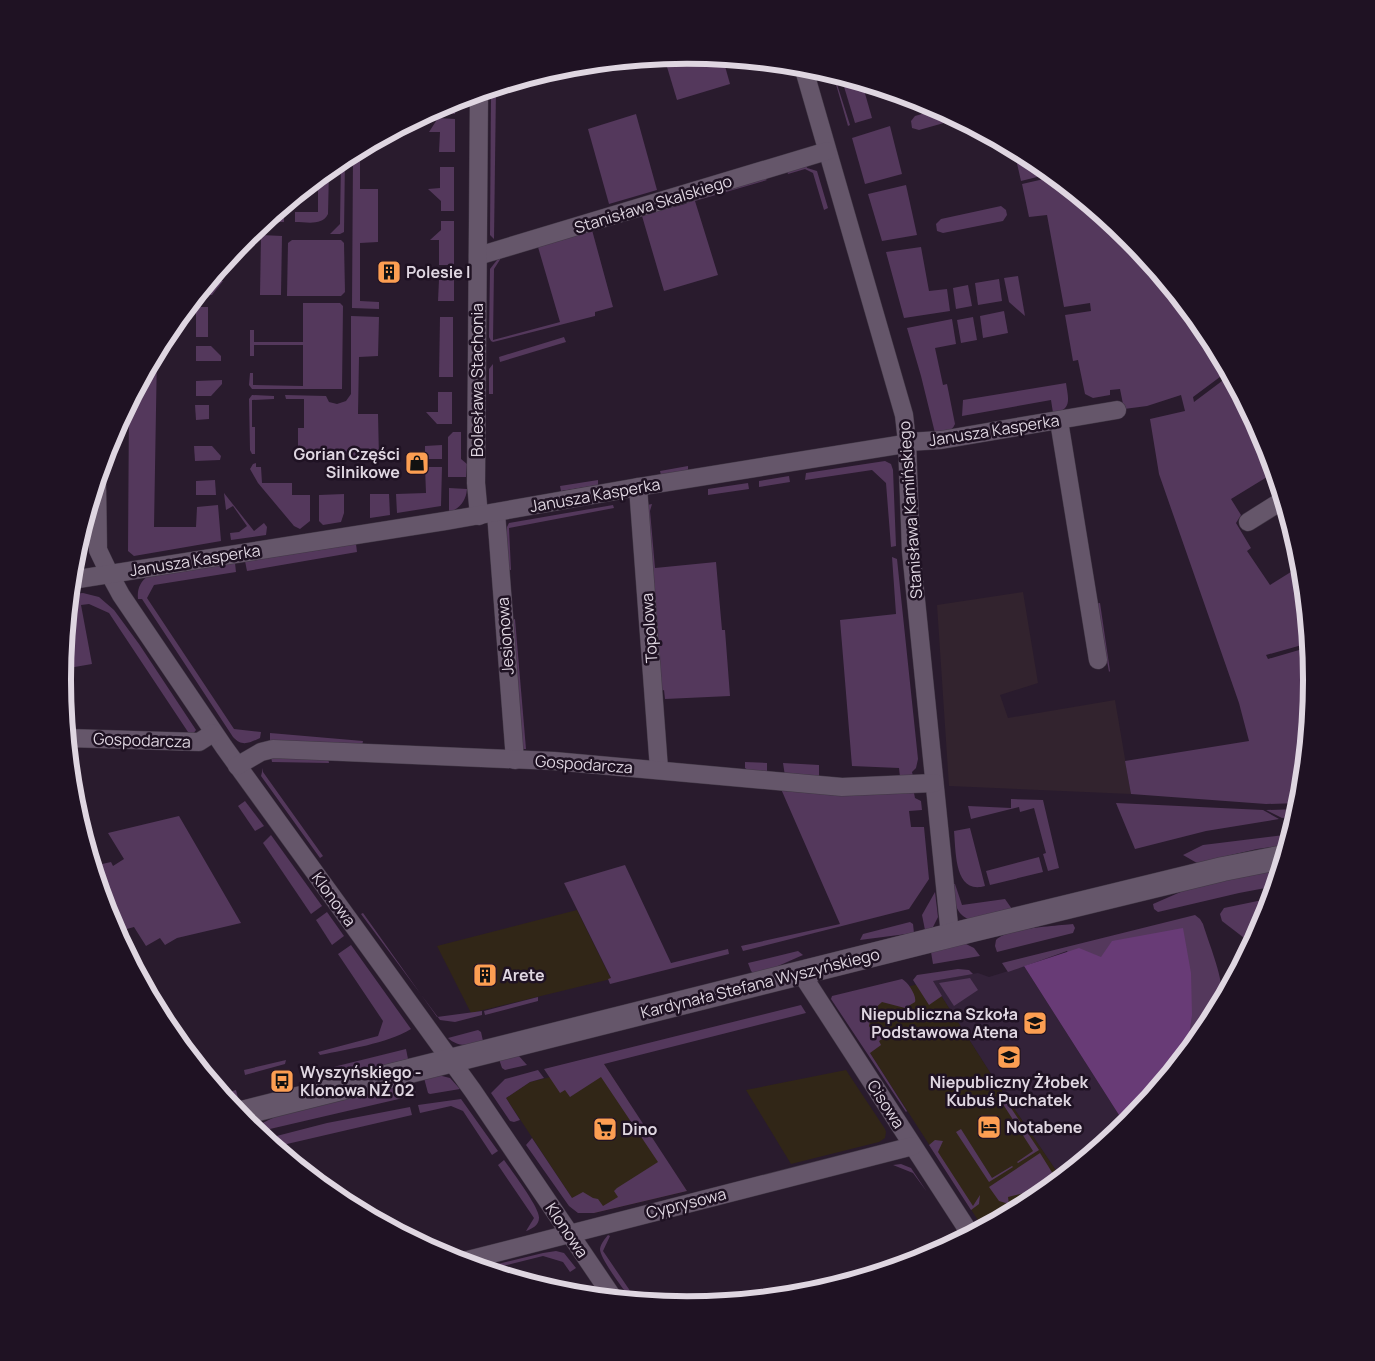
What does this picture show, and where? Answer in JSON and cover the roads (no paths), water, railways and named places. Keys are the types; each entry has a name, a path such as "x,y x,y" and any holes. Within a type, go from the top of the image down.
{"street":[{"name":"Stanisława Kamińskiego","path":"806,76 904,415 907,442 911,551 950,935"},
{"name":"Bolesława Stachonia","path":"479,100 476,483 487,514"},
{"name":"Stanisława Skalskiego","path":"478,256 827,152"},
{"name":"Janusza Kasperka","path":"80,578 487,514 907,442 941,440 1117,410"},
{"path":"1059,421 1098,660"},
{"name":"Topolowa","path":"638,487 659,769"},
{"name":"Klonowa","path":"97,503 98,550 108,573 121,595 237,766 451,1060 610,1292"},
{"path":"1248,522 1278,503"},
{"name":"Jesionowa","path":"487,514 515,760"},
{"name":"Gospodarcza","path":"74,738 199,742 214,733"},
{"name":"Gospodarcza","path":"237,766 261,752 273,749 515,760 659,769 842,787 934,783"},
{"name":"Kardynała Stefana Wyszyńskiego","path":"246,1112 950,935 1223,869 1278,858"},
{"name":"Cisowa","path":"801,973 968,1230"},
{"name":"Cyprysowa","path":"473,1259 914,1146"}],"place":[{"name":"Polesie I","path":"389,272"},
{"name":"Gorian Części Silnikowe","path":"417,463"},
{"name":"Arete","path":"485,975"},
{"name":"Niepubliczna Szkoła Podstawowa Atena","path":"1035,1023"},
{"name":"Niepubliczny Żłobek Kubuś Puchatek","path":"1009,1057"},
{"name":"Wyszyńskiego - Klonowa NŻ 02","path":"282,1081"},
{"name":"Notabene","path":"989,1127"},
{"name":"Dino","path":"605,1129"}]}
